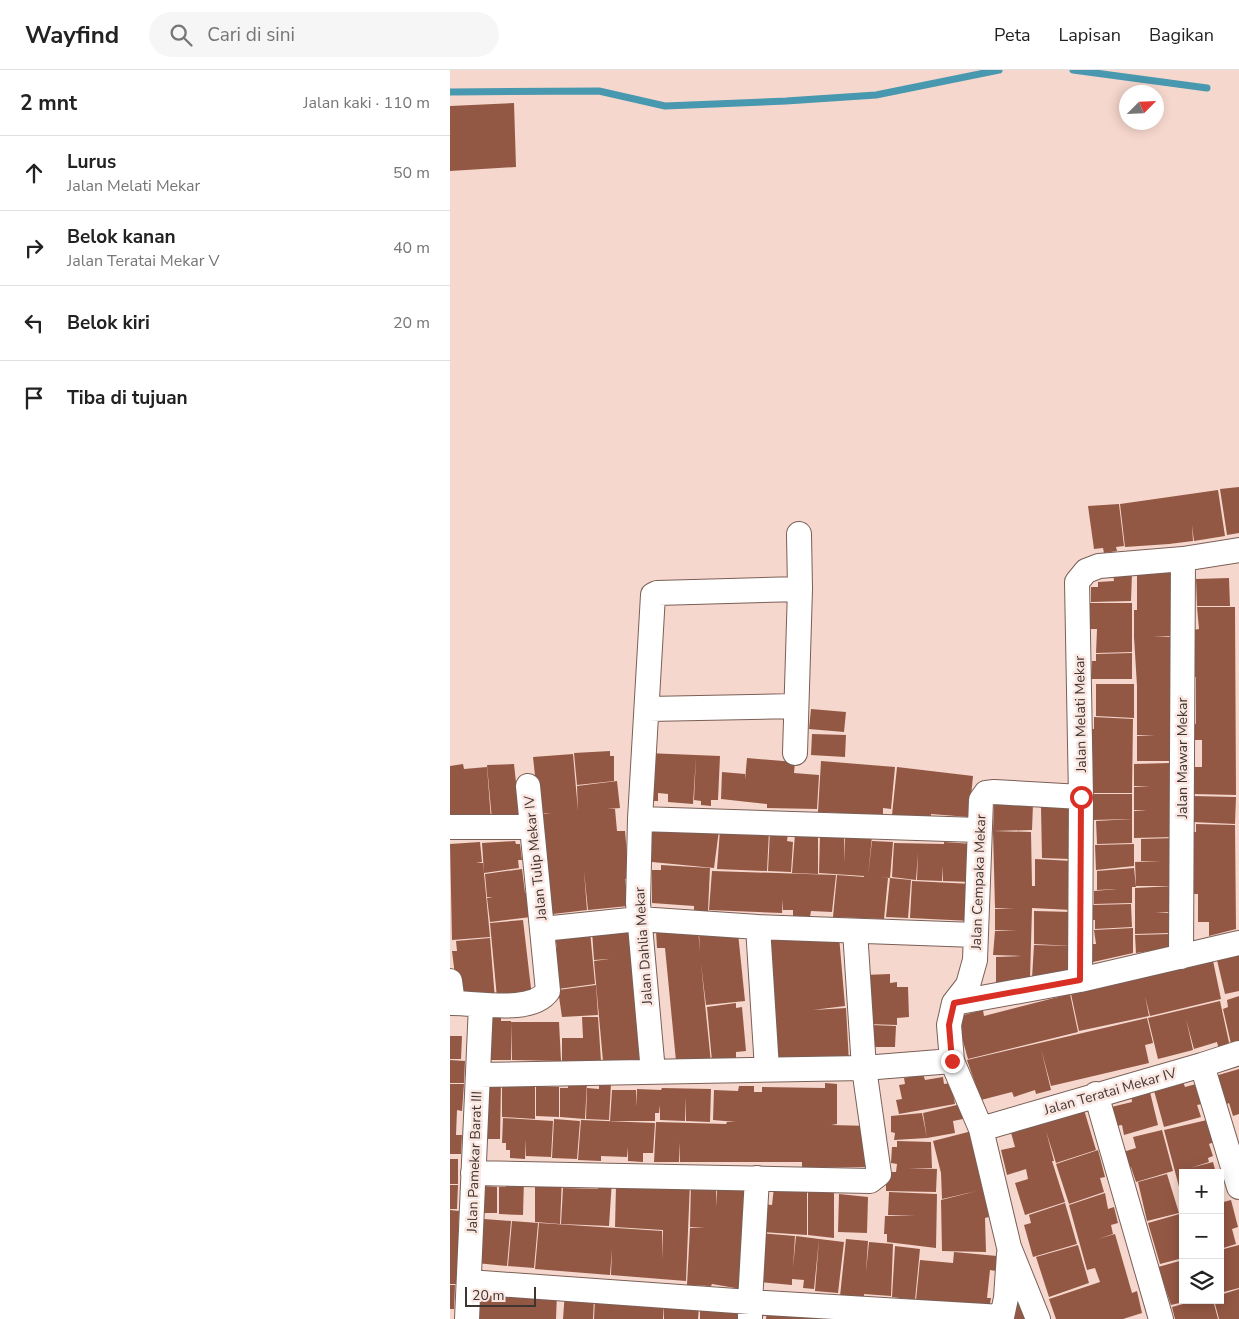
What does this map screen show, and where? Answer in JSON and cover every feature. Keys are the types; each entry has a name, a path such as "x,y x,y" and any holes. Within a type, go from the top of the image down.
{"street":[{"path":"795,752 800,534"},
{"path":"1183,559 1239,550"},
{"name":"Jalan Melati Mekar","path":"1080,980 1081,797 1077,582 1086,571 1099,566 1183,559"},
{"name":"Jalan Mawar Mekar","path":"1181,957 1183,559"},
{"name":"Jalan Dahlia Mekar","path":"653,1072 639,919 640,819 648,709 653,595 657,593 800,589"},
{"path":"648,709 795,706"},
{"name":"Jalan Tulip Mekar IV","path":"451,996 481,1006 538,1001 548,991 528,786"},
{"name":"Jalan Cempaka Mekar","path":"954,1003 968,984 975,960 981,800 986,793 1081,797"},
{"path":"640,819 979,830"},
{"path":"450,827 531,827"},
{"path":"542,929 639,919 758,927 976,935"},
{"path":"758,927 767,1069"},
{"path":"473,1173 870,1181 875,1179 879,1174 864,1068 855,931"},
{"path":"1038,1319 1009,1247 981,1129 952,1061 949,1025 954,1003 1080,980 1239,942"},
{"name":"Jalan Pamekar Barat III","path":"466,1319 481,1006"},
{"name":"Jalan Teratai Mekar IV","path":"981,1129 1239,1053"},
{"path":"478,1075 864,1068 952,1061"},
{"path":"1202,1065 1239,1187"},
{"path":"1096,1094 1161,1319"},
{"path":"750,1310 757,1178"},
{"path":"469,1282 750,1310 1002,1318 1006,1298 1009,1247"}],"building":[{"path":"514,103 516,167 450,171 450,106"},
{"path":"1239,487 1239,533 1227,535 1220,489"},
{"path":"1218,490 1225,536 1194,541 1192,525 1193,541 1125,547 1120,504"},
{"path":"1119,504 1124,546 1116,547 1117,551 1104,553 1103,548 1094,549 1088,506"},
{"path":"1173,569 1173,636 1153,637 1173,637 1174,761 1137,761 1137,736 1155,736 1137,735 1134,610 1137,610 1137,570"},
{"path":"1132,573 1131,601 1091,602 1091,587 1098,587 1098,582 1114,581 1113,574"},
{"path":"1229,578 1230,606 1197,606 1196,579"},
{"path":"1090,603 1132,603 1132,652 1096,653 1097,629 1090,629"},
{"path":"1197,607 1235,607 1236,795 1193,794 1193,767 1202,767 1202,740 1192,740 1192,723 1196,724 1196,677 1192,677 1193,630 1199,629"},
{"path":"1132,653 1132,679 1091,679 1092,661 1096,661 1096,654"},
{"path":"1096,684 1134,684 1134,718 1096,716"},
{"path":"811,709 846,712 844,732 809,729"},
{"path":"1094,717 1133,719 1132,793 1093,793 1091,729 1094,729"},
{"path":"812,734 846,735 845,757 811,755"},
{"path":"610,751 610,756 614,756 614,781 577,785 574,753"},
{"path":"646,753 720,756 718,800 711,800 711,806 701,805 701,801 694,800 696,757 693,804 668,802 668,794 658,793 658,801 647,801"},
{"path":"573,754 578,811 577,786 617,781 620,808 607,809 615,809 617,831 625,831 629,878 625,879 628,906 588,910 584,871 587,910 553,914 538,815 550,813 539,814 533,757"},
{"path":"747,758 795,762 794,773 819,775 817,809 767,808 767,804 721,799 722,772 745,774 745,780"},
{"path":"821,761 895,767 891,809 883,808 883,815 818,812"},
{"path":"1170,763 1175,837 1134,838 1134,811 1147,810 1134,810 1134,787 1150,787 1134,786 1134,764"},
{"path":"463,764 464,769 487,767 491,820 450,819 450,766"},
{"path":"514,764 520,819 492,820 487,765"},
{"path":"897,767 973,776 969,817 931,814 931,818 892,815"},
{"path":"1093,794 1132,794 1132,819 1093,820"},
{"path":"1193,796 1236,797 1235,824 1192,822"},
{"path":"994,804 1033,804 1032,830 993,831"},
{"path":"1041,807 1069,808 1070,859 1042,858"},
{"path":"1132,819 1132,843 1097,844 1096,821"},
{"path":"1196,824 1235,825 1236,929 1209,936 1209,922 1198,922 1198,894 1193,894 1192,832 1196,832"},
{"path":"719,830 714,868 652,862 652,831"},
{"path":"720,830 769,831 767,871 717,869"},
{"path":"770,831 788,833 787,841 793,842 791,872 768,871"},
{"path":"993,831 1031,832 1032,886 1035,886 1035,859 1072,861 1072,910 1032,908 1030,979 996,985 996,957 1022,956 993,955 995,931 1017,930 995,930 995,909 1014,908 995,908"},
{"path":"818,833 818,874 792,873 795,834"},
{"path":"820,834 844,834 844,863 845,835 872,836 868,876 872,841 893,842 890,878 880,877 888,878 884,919 833,917 837,875 864,876 819,873"},
{"path":"1175,838 1174,886 1136,886 1135,862 1161,861 1141,861 1141,839"},
{"path":"515,841 516,844 520,844 522,860 518,860 519,868 484,873 482,843"},
{"path":"480,842 482,862 476,863 483,863 490,937 452,940 450,844"},
{"path":"944,842 973,844 972,882 943,881 943,866 942,881 917,880 918,853 916,880 892,877 894,843 944,844"},
{"path":"1134,844 1134,866 1096,870 1095,845"},
{"path":"661,865 710,868 708,911 694,911 694,906 652,903 652,870 661,870"},
{"path":"1134,868 1136,887 1132,887 1132,903 1094,904 1094,891 1117,889 1097,890 1097,871"},
{"path":"522,869 525,893 529,893 531,917 490,922 487,898 493,897 487,897 485,874"},
{"path":"712,871 836,875 832,912 811,911 810,917 793,916 793,910 783,910 783,899 782,913 709,910"},
{"path":"890,878 911,880 908,918 886,917"},
{"path":"912,881 972,884 971,921 910,918"},
{"path":"1174,886 1175,912 1155,912 1170,913 1170,933 1135,934 1135,888"},
{"path":"1131,904 1132,927 1095,929 1095,920 1092,920 1092,905"},
{"path":"1034,911 1073,912 1072,946 1034,944"},
{"path":"523,920 532,997 497,998 490,923"},
{"path":"629,928 643,1061 603,1061 594,961 609,959 594,960 592,931"},
{"path":"698,928 700,952 699,933 738,933 745,1001 706,1005 701,964 711,1063 676,1061 665,948 657,948 656,931"},
{"path":"1133,928 1133,953 1093,962 1091,944 1096,944 1094,930"},
{"path":"590,931 595,984 558,989 552,949 557,948 555,934"},
{"path":"765,933 800,934 801,941 801,934 839,936 845,1006 813,1010 846,1008 849,1062 770,1064 766,986 805,985 764,986"},
{"path":"1170,934 1170,948 1136,953 1135,935"},
{"path":"490,938 495,999 457,992 452,951 457,951 456,941"},
{"path":"1034,945 1069,946 1069,970 1032,978"},
{"path":"1239,954 1239,991 1225,994 1217,960"},
{"path":"1212,956 1221,999 1150,1016 1145,996 1149,1016 1079,1031 1071,994"},
{"path":"890,974 890,983 897,982 897,987 908,987 909,1017 897,1018 897,1025 867,1024 864,975"},
{"path":"596,985 598,1015 562,1017 558,990"},
{"path":"1070,994 1078,1032 968,1059 956,1017 983,1010 984,1016"},
{"path":"1239,996 1239,1041 1231,1044 1223,1009 1228,1007 1227,1000"},
{"path":"1220,1001 1230,1047 1219,1050 1217,1042 1194,1049 1186,1019 1193,1050 1158,1059 1148,1018"},
{"path":"736,1003 736,1008 742,1007 746,1051 736,1052 736,1059 712,1061 707,1007"},
{"path":"489,1017 501,1018 501,1021 511,1021 511,1060 488,1060"},
{"path":"582,1017 598,1017 601,1061 562,1061 562,1038 583,1038"},
{"path":"1147,1018 1153,1043 1145,1045 1149,1063 1051,1086 1041,1049 1051,1090 1036,1094 1035,1090 1014,1097 1012,1092 981,1100 967,1060"},
{"path":"511,1022 559,1022 561,1061 512,1060"},
{"path":"871,1025 896,1026 895,1047 872,1047"},
{"path":"450,1036 462,1036 461,1059 450,1059"},
{"path":"450,1060 465,1061 464,1083 450,1083"},
{"path":"1239,1069 1239,1114 1233,1116 1229,1103 1223,1106 1215,1076"},
{"path":"923,1074 925,1080 943,1077 944,1084 951,1083 955,1104 899,1114 896,1100 902,1099 899,1085 905,1084 904,1078"},
{"path":"502,1078 535,1080 535,1119 502,1117"},
{"path":"1182,1079 1185,1087 1196,1084 1202,1104 1197,1105 1201,1117 1164,1127 1153,1087"},
{"path":"568,1081 587,1082 585,1119 560,1117 560,1088 568,1088"},
{"path":"501,1082 500,1139 481,1139 485,1087"},
{"path":"825,1083 837,1084 837,1124 831,1125 871,1126 867,1167 802,1168 802,1162 680,1162 680,1142 679,1162 654,1162 656,1122 726,1124 727,1122 736,1122 713,1120 714,1090 738,1091 739,1086 754,1086 754,1092 762,1092 762,1087 825,1088"},
{"path":"450,1084 464,1084 462,1111 457,1110 456,1135 462,1135 461,1154 450,1154"},
{"path":"599,1084 611,1084 609,1120 586,1119 587,1088 599,1089"},
{"path":"536,1086 559,1087 559,1117 536,1116"},
{"path":"662,1088 711,1089 710,1122 686,1121 685,1097 685,1121 660,1120 660,1105 659,1113 655,1113 655,1121 610,1121 612,1090 636,1090 636,1107 637,1089 661,1090"},
{"path":"1149,1088 1158,1125 1124,1135 1122,1125 1116,1126 1111,1107 1132,1102 1131,1093"},
{"path":"1082,1103 1096,1150 1056,1163 1046,1131 1054,1161 1052,1161 1065,1202 1025,1215 1015,1183 1028,1179 1026,1169 1007,1175 1001,1150 1015,1147 1008,1122"},
{"path":"961,1104 963,1119 953,1121 955,1133 927,1138 923,1113"},
{"path":"922,1113 927,1138 894,1140 895,1133 891,1132 891,1116"},
{"path":"503,1118 553,1121 551,1157 526,1156 526,1139 525,1159 510,1158 510,1150 506,1150 506,1143 502,1143"},
{"path":"554,1119 580,1121 577,1159 552,1158"},
{"path":"581,1120 655,1123 653,1153 643,1153 643,1162 628,1161 628,1147 627,1157 601,1156 601,1161 578,1160"},
{"path":"1207,1120 1214,1142 1209,1144 1213,1156 1208,1158 1209,1162 1190,1168 1213,1162 1215,1169 1179,1169 1179,1187 1164,1130"},
{"path":"1162,1130 1173,1171 1136,1182 1131,1167 1127,1168 1123,1152 1136,1148 1133,1137"},
{"path":"972,1131 989,1217 985,1218 986,1252 942,1251 941,1200 977,1191 942,1199 941,1173 933,1141"},
{"path":"897,1141 931,1142 932,1168 908,1168 937,1169 936,1192 886,1191 886,1172 896,1172 897,1164 891,1163 892,1147 897,1147"},
{"path":"1098,1150 1105,1177 1100,1178 1104,1192 1069,1204 1056,1164"},
{"path":"450,1159 458,1159 458,1184 450,1184"},
{"path":"1167,1174 1179,1213 1147,1221 1138,1182"},
{"path":"507,1178 524,1179 523,1215 499,1214 499,1187 506,1187"},
{"path":"535,1178 562,1178 560,1224 535,1222"},
{"path":"598,1180 612,1180 609,1226 561,1224 563,1188 598,1189"},
{"path":"690,1181 686,1281 611,1275 612,1249 610,1275 535,1269 539,1223 662,1231 662,1259 663,1230 615,1227 616,1186 638,1182"},
{"path":"691,1182 716,1183 716,1207 717,1190 749,1191 741,1289 712,1284 711,1286 687,1285 690,1228 705,1228 690,1227"},
{"path":"450,1185 458,1185 457,1209 450,1209"},
{"path":"481,1186 497,1187 497,1213 480,1213"},
{"path":"808,1186 834,1188 834,1238 808,1235"},
{"path":"774,1187 807,1187 807,1235 762,1232 763,1204 772,1205"},
{"path":"889,1192 937,1194 936,1248 887,1242 887,1234 884,1234 885,1216 915,1216 888,1215"},
{"path":"1105,1193 1108,1209 1114,1207 1118,1223 1111,1225 1113,1234 1098,1239 1115,1234 1132,1293 1137,1291 1142,1313 1123,1319 1056,1319 1049,1299 1100,1282 1095,1268 1087,1270 1069,1205"},
{"path":"839,1194 868,1197 867,1233 838,1232"},
{"path":"1231,1200 1238,1227 1232,1229 1236,1244 1224,1248 1224,1214 1224,1202"},
{"path":"1065,1203 1077,1244 1033,1257 1024,1225 1031,1223 1029,1215"},
{"path":"450,1210 459,1211 457,1284 450,1284"},
{"path":"1179,1214 1179,1259 1160,1264 1148,1223"},
{"path":"484,1219 511,1221 507,1266 476,1263 478,1236 483,1236"},
{"path":"512,1221 538,1223 534,1268 508,1266"},
{"path":"760,1233 795,1236 793,1268 796,1236 819,1239 814,1289 803,1288 804,1280 792,1279 792,1285 758,1282"},
{"path":"819,1239 844,1242 838,1293 815,1291"},
{"path":"846,1239 868,1241 866,1272 869,1242 893,1244 891,1296 864,1294 864,1298 840,1296"},
{"path":"1078,1245 1089,1283 1049,1297 1036,1257"},
{"path":"1239,1245 1239,1288 1224,1292 1224,1259 1224,1249"},
{"path":"895,1246 920,1249 915,1300 892,1297"},
{"path":"954,1252 997,1256 996,1271 990,1270 987,1298 991,1298 989,1309 916,1300 920,1260 953,1263"},
{"path":"1179,1261 1179,1303 1171,1305 1158,1267"},
{"path":"450,1285 455,1285 454,1309 450,1309"},
{"path":"477,1285 557,1293 556,1319 475,1319"},
{"path":"1239,1289 1239,1319 1219,1319 1215,1304 1224,1304 1224,1294"},
{"path":"565,1291 594,1298 593,1319 563,1319"},
{"path":"595,1298 664,1303 663,1319 594,1319"},
{"path":"1019,1302 1027,1319 1011,1319 1011,1306"},
{"path":"664,1304 699,1307 698,1319 664,1319"},
{"path":"1183,1304 1214,1304 1218,1319 1175,1319 1172,1307"},
{"path":"734,1306 746,1319 700,1319 700,1307"},
{"path":"767,1311 829,1314 829,1319 766,1319"}],"waterway":[{"path":"450,92 599,91 665,106 876,95 999,70"},
{"path":"1073,70 1207,88"}],"route":[{"path":"952,1061 949,1025 954,1003 1080,980 1081,797"}]}
